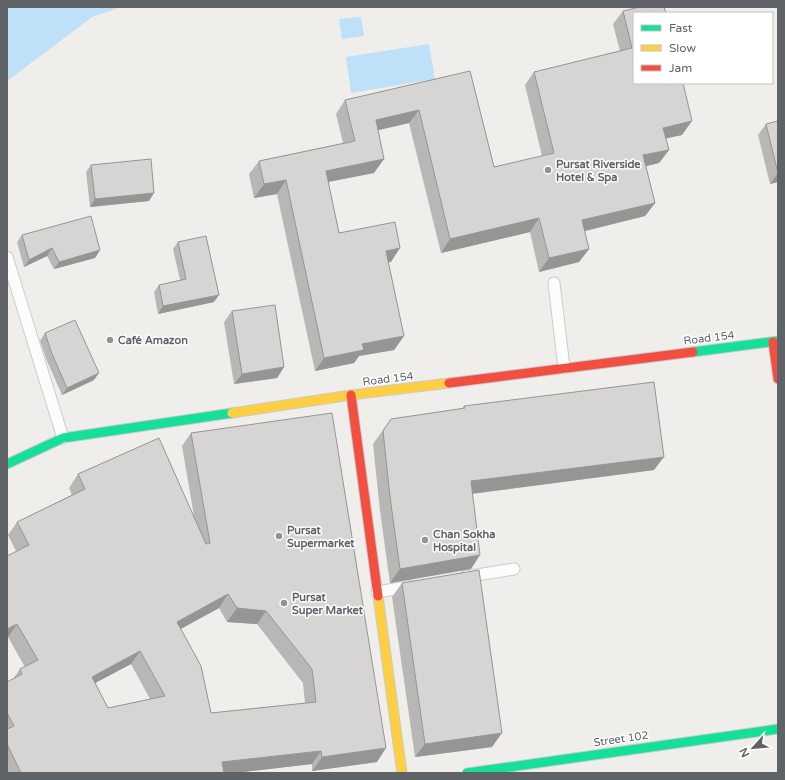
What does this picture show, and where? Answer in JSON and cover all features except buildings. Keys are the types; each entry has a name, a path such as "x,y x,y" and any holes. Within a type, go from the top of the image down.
{"main road":[{"name":"Road 154","path":"7,464 63,438 351,395 776,341"},
{"path":"776,341 778,379"},
{"path":"351,395 402,773"},
{"name":"Street 102","path":"467,773 778,729"}],"lane":[{"path":"7,257 63,438"},
{"path":"554,283 564,368"},
{"path":"453,579 514,570"},
{"path":"377,592 423,584"}],"water":[{"path":"7,7 121,7 92,17 7,81"},
{"path":"361,17 364,36 342,39 339,19"},
{"path":"429,44 435,79 351,93 346,57"}],"traffic: fast":[{"path":"693,352 778,341"},
{"path":"7,464 63,438 232,413"},
{"path":"467,773 778,729"}],"traffic: slow":[{"path":"232,413 351,395 449,383"},
{"path":"378,596 402,773"}],"traffic: jam":[{"path":"773,342 778,379"},
{"path":"449,383 693,352"},
{"path":"351,395 378,596"}],"place":[{"name":"Pursat Riverside Hotel & Spa","path":"548,170"},
{"name":"Café Amazon","path":"110,340"},
{"name":"Pursat Supermarket","path":"279,536"},
{"name":"Chan Sokha Hospital","path":"425,540"},
{"name":"Pursat Super Market","path":"284,603"}]}
